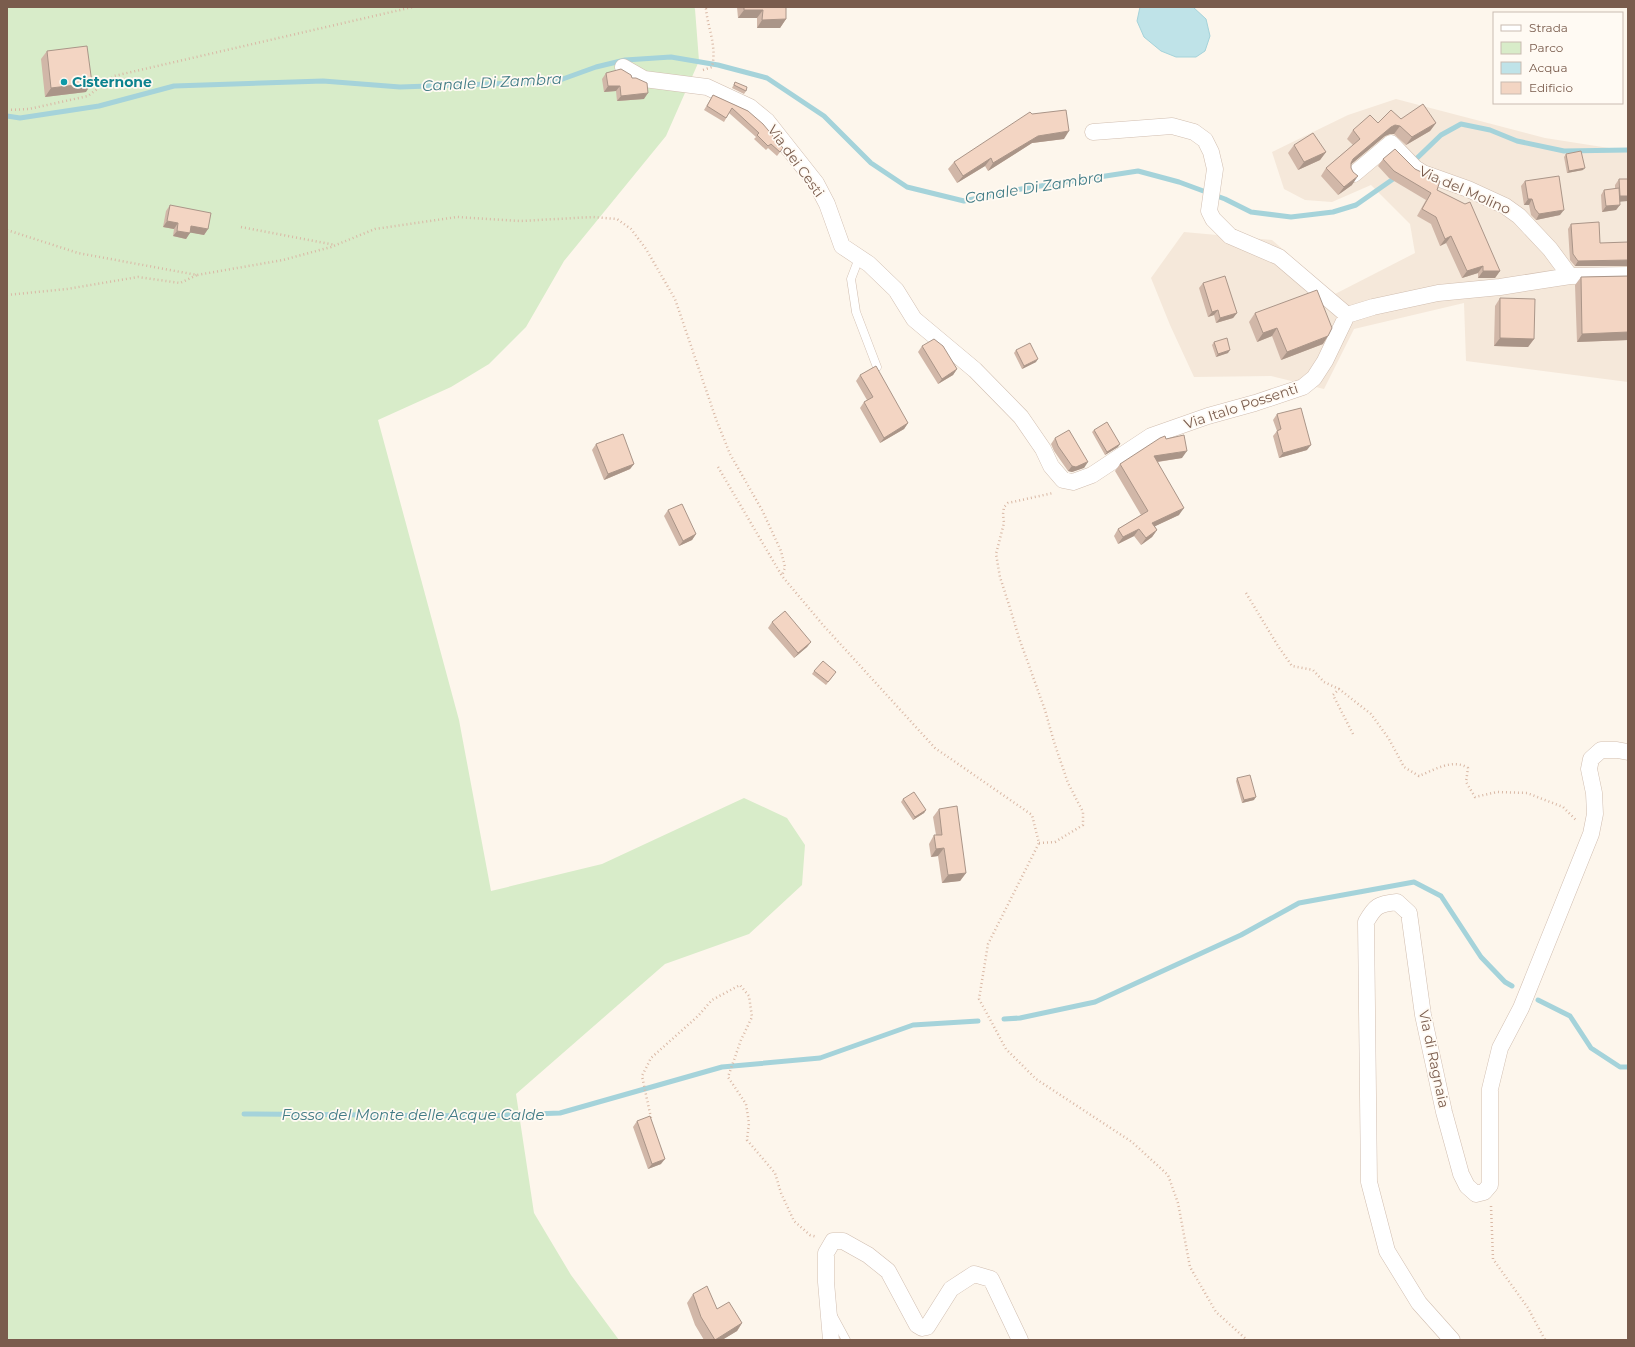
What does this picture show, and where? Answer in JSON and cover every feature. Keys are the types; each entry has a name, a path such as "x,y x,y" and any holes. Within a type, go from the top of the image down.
{"street":[{"name":"Via dei Cesti","path":"623,67 644,79 707,87 750,107 767,121 816,183 826,204 842,246 869,264 896,290 914,319 975,370 1021,417 1043,449 1051,466 1068,481"},
{"path":"1093,132 1172,126 1194,132 1205,140 1211,152 1215,169 1209,211 1213,219 1230,236 1279,257 1347,315 1373,307 1438,293 1500,287 1570,276 1628,275"},
{"name":"Via del Molino","path":"1354,174 1391,143 1415,168 1423,173 1468,189 1510,209 1535,231 1550,248 1570,276"},
{"name":"Via Italo Possenti","path":"1068,481 1092,475 1151,436 1303,386 1314,378 1325,361 1347,315"},
{"path":"1490,1185 1490,1089 1500,1048 1521,1008 1591,834 1595,814 1594,793 1589,769 1591,759 1602,750 1628,752"},
{"name":"Via di Ragnaia","path":"1452,1340 1419,1304 1387,1251 1369,1182 1366,922 1373,908 1384,903 1397,902 1409,913 1423,1015 1444,1112 1461,1174 1467,1186 1476,1194 1484,1192 1490,1185"},
{"path":"831,1340 826,1253 833,1241 843,1241 868,1255 888,1271 918,1325 922,1328 927,1327 951,1289 974,1274 991,1278 1020,1340"}],"lane":[{"path":"859,258 851,278 856,312 877,367"},
{"path":"828,1306 846,1340"}],"path":[{"path":"7,110 29,109 88,96 114,76 413,7"},
{"path":"704,7 706,9 709,31 714,41 714,58 712,67"},
{"path":"7,295 67,288 138,277 180,283 197,275 283,260 335,246 375,229 457,217 520,221 593,217 618,219 632,229 675,299 716,419 730,454 762,510 781,551 786,567 782,576"},
{"path":"241,227 335,246"},
{"path":"7,230 78,253 197,275"},
{"path":"718,467 782,576 823,625 935,748 1032,815 1039,843 988,944 979,999 1006,1049 1036,1079 1132,1142 1168,1175 1178,1203 1190,1267 1216,1312 1247,1340"},
{"path":"1039,843 1055,842 1082,825 1083,812 1068,783 1054,742 1045,710 1019,638 1000,577 996,554 1004,523 1002,514 1004,507 1008,503 1042,496 1059,490 1068,481"},
{"path":"1246,593 1292,666 1313,670 1324,682 1339,689 1371,714 1389,739 1404,766 1419,776 1452,764 1461,764 1468,768 1466,782 1475,797 1497,792 1527,793 1563,807 1591,834"},
{"path":"1339,689 1333,695 1353,734"},
{"path":"651,1118 642,1076 651,1058 698,1016 712,1000 740,985 749,996 752,1017 741,1040 728,1077 746,1104 749,1123 747,1140 775,1174 794,1221 810,1235 833,1241"},
{"path":"1490,1185 1493,1259 1528,1308 1546,1340"}],"shaded area":[{"path":"1396,99 1545,138 1628,151 1628,382 1466,361 1464,303 1354,329 1324,389 1271,376 1194,377 1170,325 1151,278 1184,232 1272,240 1335,294 1415,253 1410,224 1371,185 1332,202 1305,200 1284,189 1272,152 1348,115"}],"green space":[{"path":"7,7 694,7 695,9 699,61 666,136 564,261 526,327 489,364 451,387 378,420 459,720 491,891 602,864 744,798 787,818 805,845 802,885 749,934 665,964 516,1094 534,1213 571,1275 619,1340 7,1340"}],"water":[{"path":"1140,7 1193,7 1206,19 1210,36 1205,51 1196,57 1176,57 1161,51 1144,37 1137,21"}],"building":[{"path":"744,7 786,7 786,19 762,20 763,10 744,10"},
{"name":"Cisternone","path":"87,46 92,83 51,88 47,51"},
{"path":"621,69 631,75 632,78 636,78 647,83 648,93 621,96 620,86 608,86 606,73"},
{"path":"735,82 747,87 746,91 734,85"},
{"path":"713,95 748,111 763,124 783,148 780,152 771,144 768,146 757,135 759,133 732,108 726,118 707,106"},
{"path":"1423,104 1436,123 1412,137 1400,126 1395,125 1391,127 1353,159 1351,168 1358,176 1344,187 1326,168 1360,139 1353,130 1370,115 1378,123 1391,110 1401,119"},
{"path":"1066,110 1069,131 1038,136 993,163 991,158 963,176 954,162 1030,112 1032,114"},
{"path":"1313,133 1326,152 1304,162 1294,145"},
{"path":"1395,149 1415,169 1440,181 1437,190 1465,204 1470,202 1500,271 1483,271 1483,266 1467,271 1451,236 1445,239 1436,217 1422,209 1431,193 1394,171 1383,159"},
{"path":"1581,151 1585,168 1569,171 1566,154"},
{"path":"1559,176 1564,210 1539,214 1535,209 1532,199 1528,199 1525,181"},
{"path":"1619,179 1628,179 1628,196 1620,196"},
{"path":"1619,188 1620,205 1606,206 1604,190"},
{"path":"170,205 211,213 208,229 191,226 190,233 177,231 178,223 167,221"},
{"path":"1599,222 1600,243 1628,242 1628,260 1578,261 1573,254 1571,224"},
{"path":"1225,276 1237,313 1220,318 1218,310 1212,312 1203,283"},
{"path":"1628,276 1628,332 1582,334 1581,277"},
{"path":"1317,290 1332,328 1328,336 1287,352 1277,328 1263,333 1255,313"},
{"path":"1500,298 1535,299 1534,339 1500,338"},
{"path":"1227,338 1230,350 1218,354 1214,342"},
{"path":"934,339 943,346 957,369 942,379 922,346"},
{"path":"1030,343 1038,359 1024,366 1016,350"},
{"path":"876,366 908,423 884,438 864,402 873,397 860,375"},
{"path":"1301,408 1311,445 1283,453 1277,431 1281,429 1277,414"},
{"path":"1107,422 1120,444 1107,452 1094,430"},
{"path":"1069,430 1088,462 1076,467 1072,466 1058,446 1055,438"},
{"path":"623,434 634,464 608,474 596,444"},
{"path":"1184,435 1187,451 1154,456 1184,508 1152,523 1157,530 1146,538 1139,529 1123,537 1118,529 1148,511 1120,464 1160,438 1165,436 1166,439"},
{"path":"682,504 696,534 683,541 668,510"},
{"path":"785,611 811,642 798,653 772,622"},
{"path":"823,661 836,672 828,682 814,671"},
{"path":"1250,775 1256,797 1244,800 1237,778"},
{"path":"914,792 926,810 915,817 903,799"},
{"path":"957,806 966,873 948,875 944,848 936,849 934,835 942,835 939,809"},
{"path":"650,1116 665,1159 652,1164 637,1121"},
{"path":"707,1286 717,1309 729,1302 742,1323 715,1340 701,1317 693,1294"}],"waterway":[{"name":"Canale Di Zambra","path":"7,116 20,118 99,106 174,86 323,81 400,87 514,83 560,80 596,67 625,60 671,57 718,65 767,78 824,116 871,163 907,187 964,201 1021,189 1138,171 1179,182 1225,199 1251,212 1291,217 1333,212 1356,205 1396,177"},
{"path":"1413,162 1441,135 1461,124 1490,130 1517,141 1564,151 1628,150"},
{"name":"Fosso del Monte delle Acque Calde","path":"1004,1019 1020,1018 1095,1002 1241,935 1299,903 1414,882 1441,896 1481,957 1505,982 1512,986"},
{"name":"Fosso del Monte delle Acque Calde","path":"1538,1000 1570,1016 1591,1048 1620,1067 1628,1067"},
{"name":"Fosso del Monte delle Acque Calde","path":"244,1114 486,1116 560,1113 722,1067 820,1058 913,1025 978,1021"}],"place":[{"name":"Cisternone","path":"64,82"}]}
